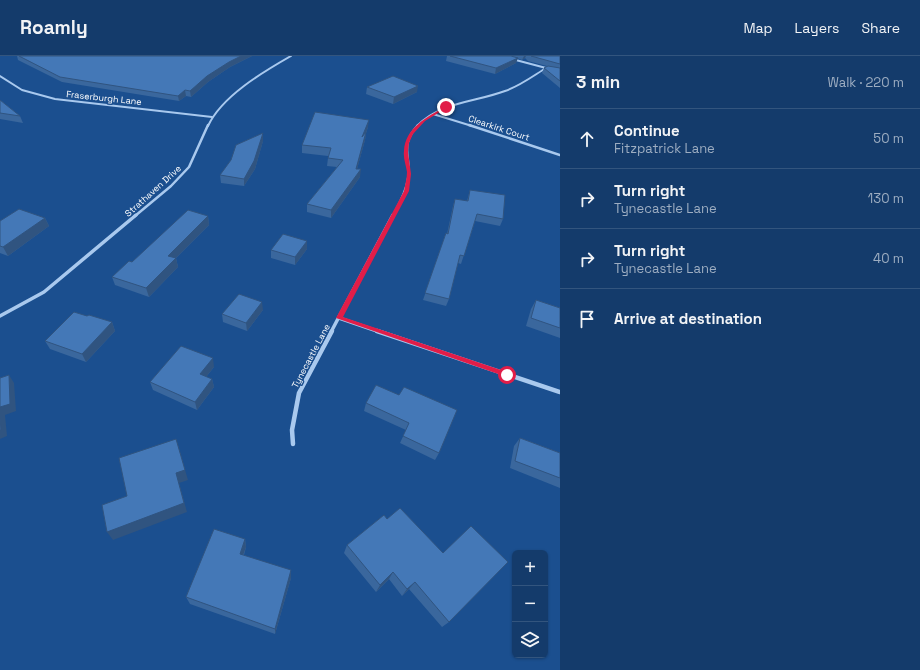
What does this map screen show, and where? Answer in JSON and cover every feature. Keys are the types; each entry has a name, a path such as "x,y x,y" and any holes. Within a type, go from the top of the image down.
{"street":[{"name":"Strathaven Drive","path":"0,316 44,292 171,186 189,167 212,117 242,87 266,70 291,56"},
{"path":"507,58 553,70"},
{"name":"Tynecastle Lane","path":"293,444 292,430 299,393 406,191 409,174 406,152 407,143 417,126 446,107 511,89 546,68"},
{"name":"Fraserburgh Lane","path":"0,76 22,90 55,100 212,117"},
{"name":"Clearkirk Court","path":"434,114 560,155"},
{"path":"339,318 560,392"}],"building":[{"path":"19,56 241,56 207,76 190,91 185,90 178,96 60,77"},
{"path":"450,56 511,56 518,58 496,68"},
{"path":"531,56 560,56 560,64"},
{"path":"548,66 560,68 560,81 544,68"},
{"path":"393,76 418,86 394,97 367,87"},
{"path":"0,100 20,116 0,113"},
{"path":"315,112 369,120 362,137 366,132 356,169 361,169 331,210 307,204 343,160 328,158 331,148 302,145"},
{"path":"263,133 254,161 244,179 220,175 231,160 236,145"},
{"path":"470,190 505,195 503,219 477,214 464,256 460,255 449,299 425,293 446,233 448,234 455,199 468,201"},
{"path":"19,209 45,218 3,247 0,246 0,221"},
{"path":"188,210 208,216 168,256 176,258 146,288 112,277 129,261 132,262"},
{"path":"283,234 307,241 295,257 271,250"},
{"path":"239,294 262,302 246,323 222,314"},
{"path":"536,300 560,308 560,328 531,318"},
{"path":"74,312 112,322 82,354 45,341"},
{"path":"181,346 213,358 200,374 212,379 195,402 150,382"},
{"path":"9,375 10,404 0,407 0,378"},
{"path":"376,385 399,395 404,387 457,410 439,453 403,436 409,423 366,403"},
{"path":"520,438 560,453 560,478 515,461"},
{"path":"176,439 185,470 176,473 184,503 107,532 102,505 127,496 119,458"},
{"path":"400,508 443,553 471,526 508,562 449,622 415,582 407,589 393,572 380,585 347,545 384,515 387,519"},
{"path":"214,529 245,539 240,554 291,570 275,629 186,597"}],"route":[{"path":"446,107 417,126 407,143 406,152 409,174 406,191 339,318 507,375"}]}
